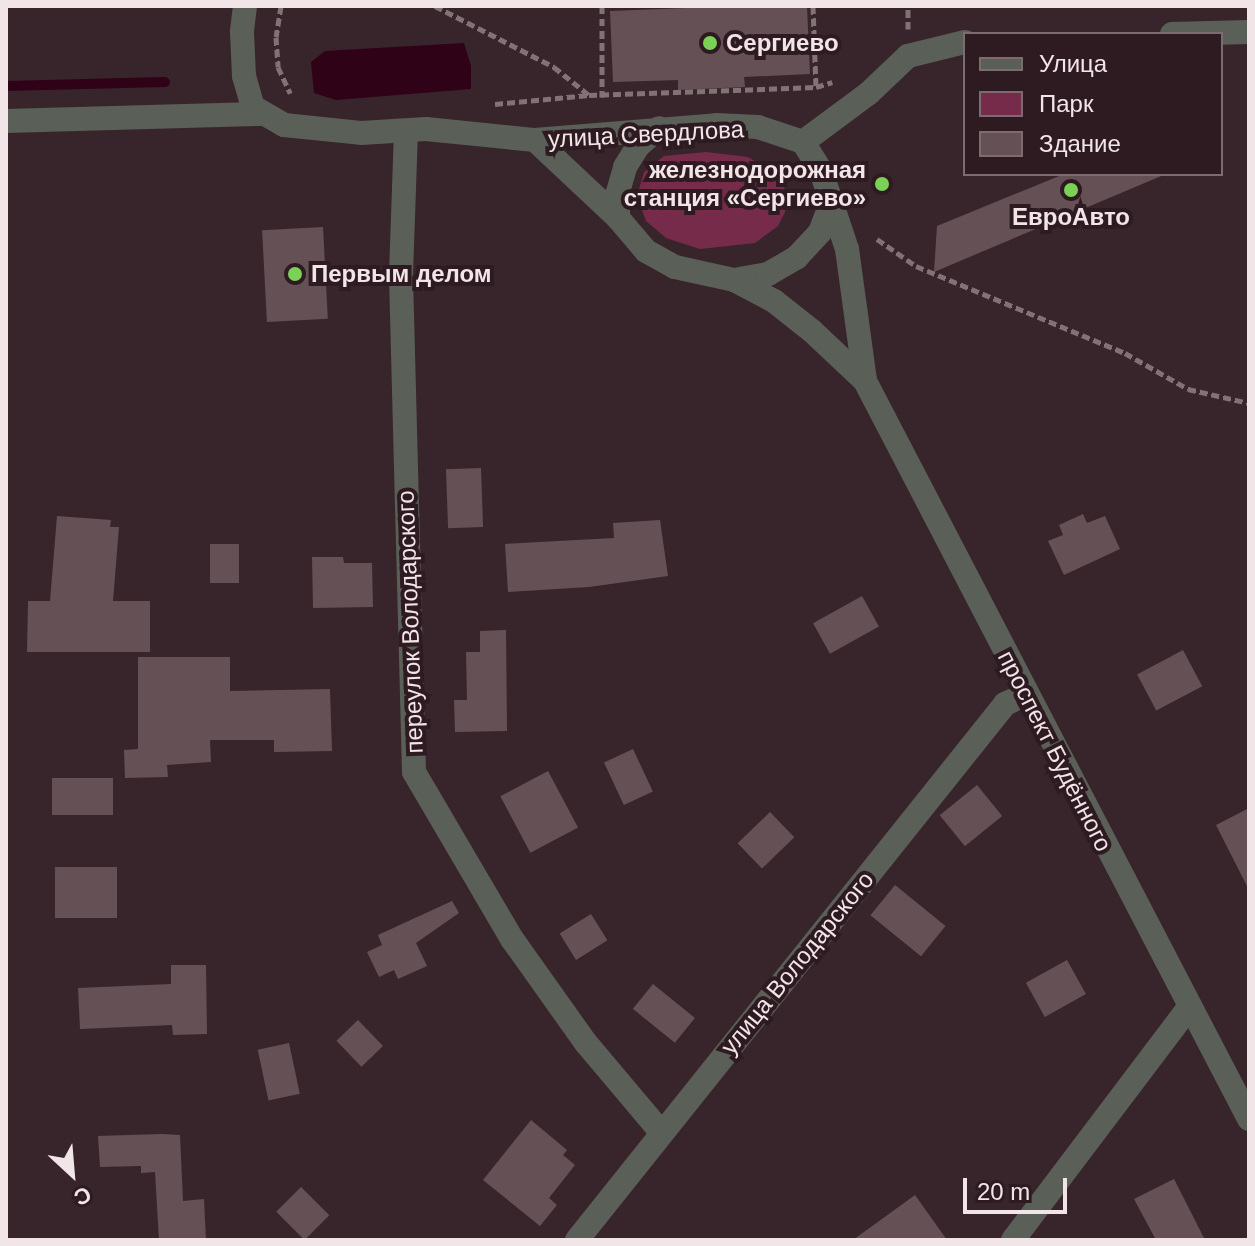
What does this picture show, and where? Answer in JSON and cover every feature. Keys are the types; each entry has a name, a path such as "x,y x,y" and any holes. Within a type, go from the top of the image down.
{"street":[{"path":"245,6 242,32 244,76 253,107 259,114"},
{"path":"1223,33 1249,32"},
{"path":"734,280 768,274 797,257 820,232 832,201 821,171 803,142 869,93 908,56 963,42"},
{"path":"6,121 259,114"},
{"name":"улица Свердлова","path":"259,114 284,125 326,131 426,129 535,140 659,128 758,127 803,142"},
{"path":"618,218 618,192 625,167 639,145 659,128"},
{"name":"переулок Володарского","path":"406,131 401,276 414,772 512,939 586,1043 661,1132"},
{"name":"улица Свердлова","path":"535,140 618,218 646,251 675,267 734,280"},
{"name":"проспект Будённого","path":"832,201 852,274 865,381"},
{"name":"проспект Будённого","path":"734,280 774,301 865,381 1249,1119"},
{"name":"улица Володарского","path":"577,1240 1005,704 1026,694"},
{"path":"1013,1240 1189,1007"}],"path":[{"path":"281,6 276,37 278,67 292,98"},
{"path":"435,6 554,67 589,95"},
{"path":"602,6 602,97"},
{"path":"813,6 816,87"},
{"path":"485,105 589,95 602,97 816,87 837,81"},
{"path":"877,239 916,266 1125,353 1188,389 1249,403"}],"green space":[{"path":"706,152 748,157 770,170 785,189 785,212 778,226 755,243 700,249 666,238 646,221 637,196 644,172 664,156"}],"shaded area":[{"path":"464,43 471,66 471,89 336,100 314,93 311,62 325,51"}],"building":[{"name":"Сергиево","path":"807,6 810,74 744,77 745,87 678,90 678,80 613,82 610,11"},
{"path":"1059,176 1161,176 934,272 937,226"},
{"name":"Первым делом","path":"323,227 328,319 267,322 262,230"},
{"path":"481,468 483,527 448,528 446,469"},
{"path":"1083,514 1087,523 1105,516 1120,549 1064,575 1048,541 1063,535 1059,525"},
{"path":"57,516 111,520 110,527 119,527 113,601 150,601 150,652 27,652 28,601 50,601"},
{"path":"660,520 668,576 589,587 508,592 505,544 614,538 613,523"},
{"path":"210,544 239,544 239,583 210,583"},
{"path":"312,557 343,557 344,563 372,563 373,607 313,608"},
{"path":"862,596 879,627 830,654 813,623"},
{"path":"506,630 507,731 455,732 454,700 467,700 466,652 480,652 480,631"},
{"path":"1183,650 1202,686 1156,711 1137,674"},
{"path":"138,657 230,657 230,691 330,689 332,751 274,752 274,740 210,740 211,762 167,765 168,777 125,778 124,750 138,749"},
{"path":"633,749 653,792 624,805 604,763"},
{"path":"548,771 578,828 530,853 500,796"},
{"path":"52,778 113,778 113,815 52,815"},
{"path":"977,785 1002,816 965,846 940,815"},
{"path":"1249,808 1249,890 1216,825"},
{"path":"770,812 794,837 762,868 738,843"},
{"path":"55,867 117,867 117,918 55,918"},
{"path":"895,885 946,926 921,956 870,915"},
{"path":"452,901 459,913 416,943 427,966 398,979 394,970 379,977 367,952 382,945 378,935"},
{"path":"591,914 607,940 576,960 560,934"},
{"path":"1067,960 1086,994 1045,1017 1026,983"},
{"path":"171,965 206,965 207,1034 173,1035 172,1025 80,1029 78,988 171,984"},
{"path":"653,984 695,1018 675,1043 633,1009"},
{"path":"358,1020 383,1046 361,1067 336,1041"},
{"path":"289,1043 300,1094 269,1101 258,1050"},
{"path":"531,1120 567,1150 563,1155 575,1165 549,1198 557,1205 540,1226 483,1180"},
{"path":"180,1135 183,1201 204,1199 206,1240 159,1240 155,1172 141,1173 141,1166 100,1167 98,1136"},
{"path":"1174,1179 1205,1240 1156,1240 1134,1199"},
{"path":"301,1187 329,1215 305,1240 276,1212"},
{"path":"915,1195 947,1240 853,1240"}],"waterway":[{"path":"6,86 165,82"}],"place":[{"name":"Сергиево","path":"710,43"},
{"name":"железнодорожная станция «Сергиево»","path":"882,184"},
{"name":"ЕвроАвто","path":"1071,190"},
{"name":"Первым делом","path":"295,274"}]}
